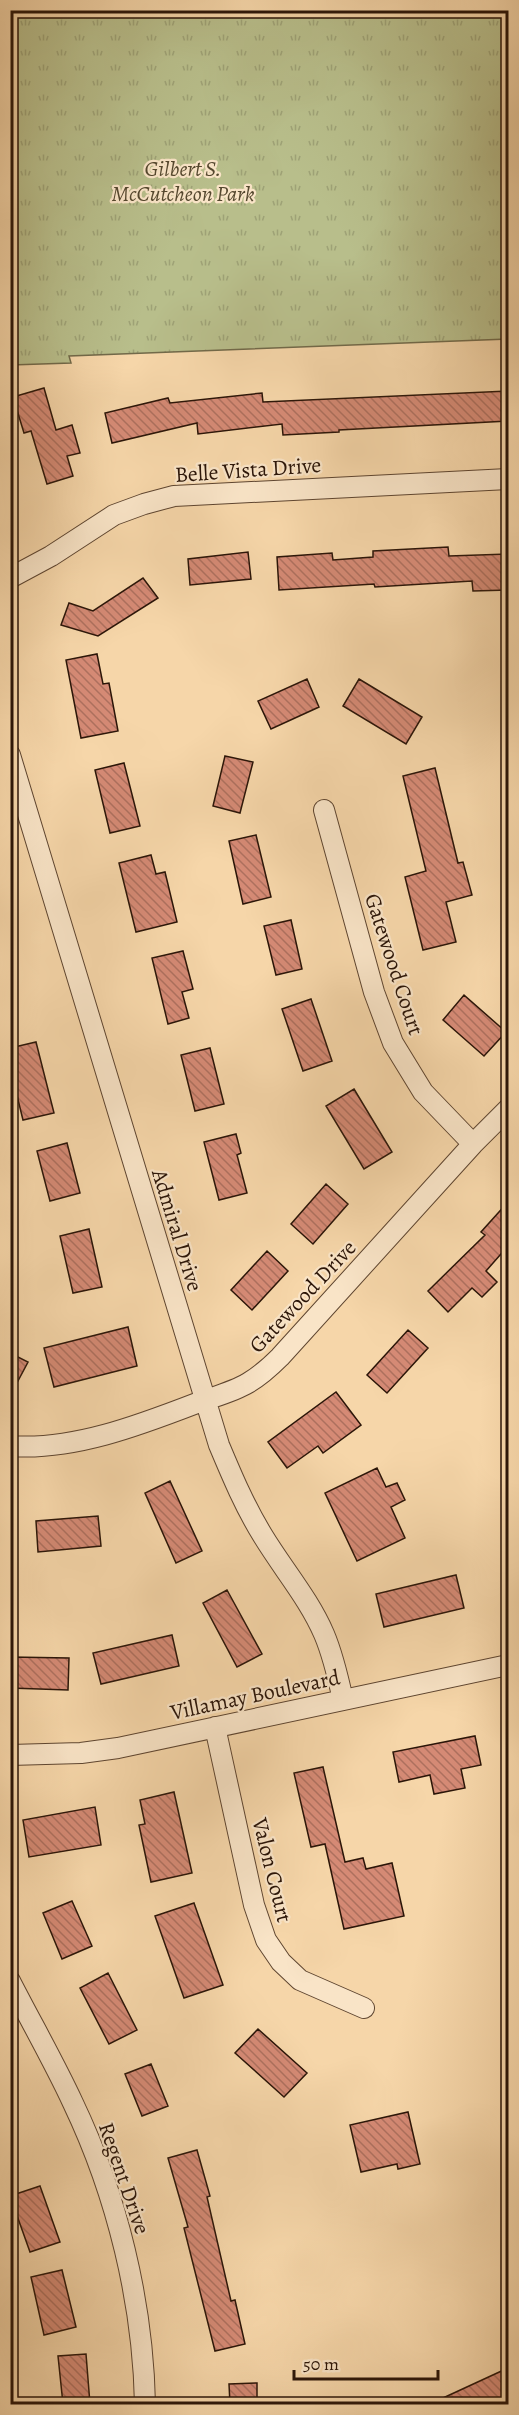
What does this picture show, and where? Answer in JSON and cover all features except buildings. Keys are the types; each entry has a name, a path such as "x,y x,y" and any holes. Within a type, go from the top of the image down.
{"street":[{"name":"Belle Vista Drive","path":"10,578 51,556 114,515 174,496 508,479"},
{"name":"Admiral Drive","path":"10,755 219,1445 244,1502 263,1537 306,1600 323,1632 333,1658 343,1700"},
{"name":"Gatewood Court","path":"324,810 374,992 393,1043 423,1092 473,1143"},
{"name":"Gatewood Drive","path":"10,1446 55,1446 79,1441 163,1416 246,1384 280,1357 473,1143 508,1109"},
{"name":"Villamay Boulevard","path":"10,1755 70,1754 109,1750 508,1665"},
{"name":"Valon Court","path":"215,1727 254,1905 266,1940 281,1962 300,1980 318,1990 364,2008"},
{"name":"Regent Drive","path":"10,1981 74,2105 99,2166 115,2215 135,2303 145,2404"}],"green space":[{"name":"Gilbert S. McCutcheon Park","path":"10,11 508,11 508,339 69,356 71,363 11,365"}]}
